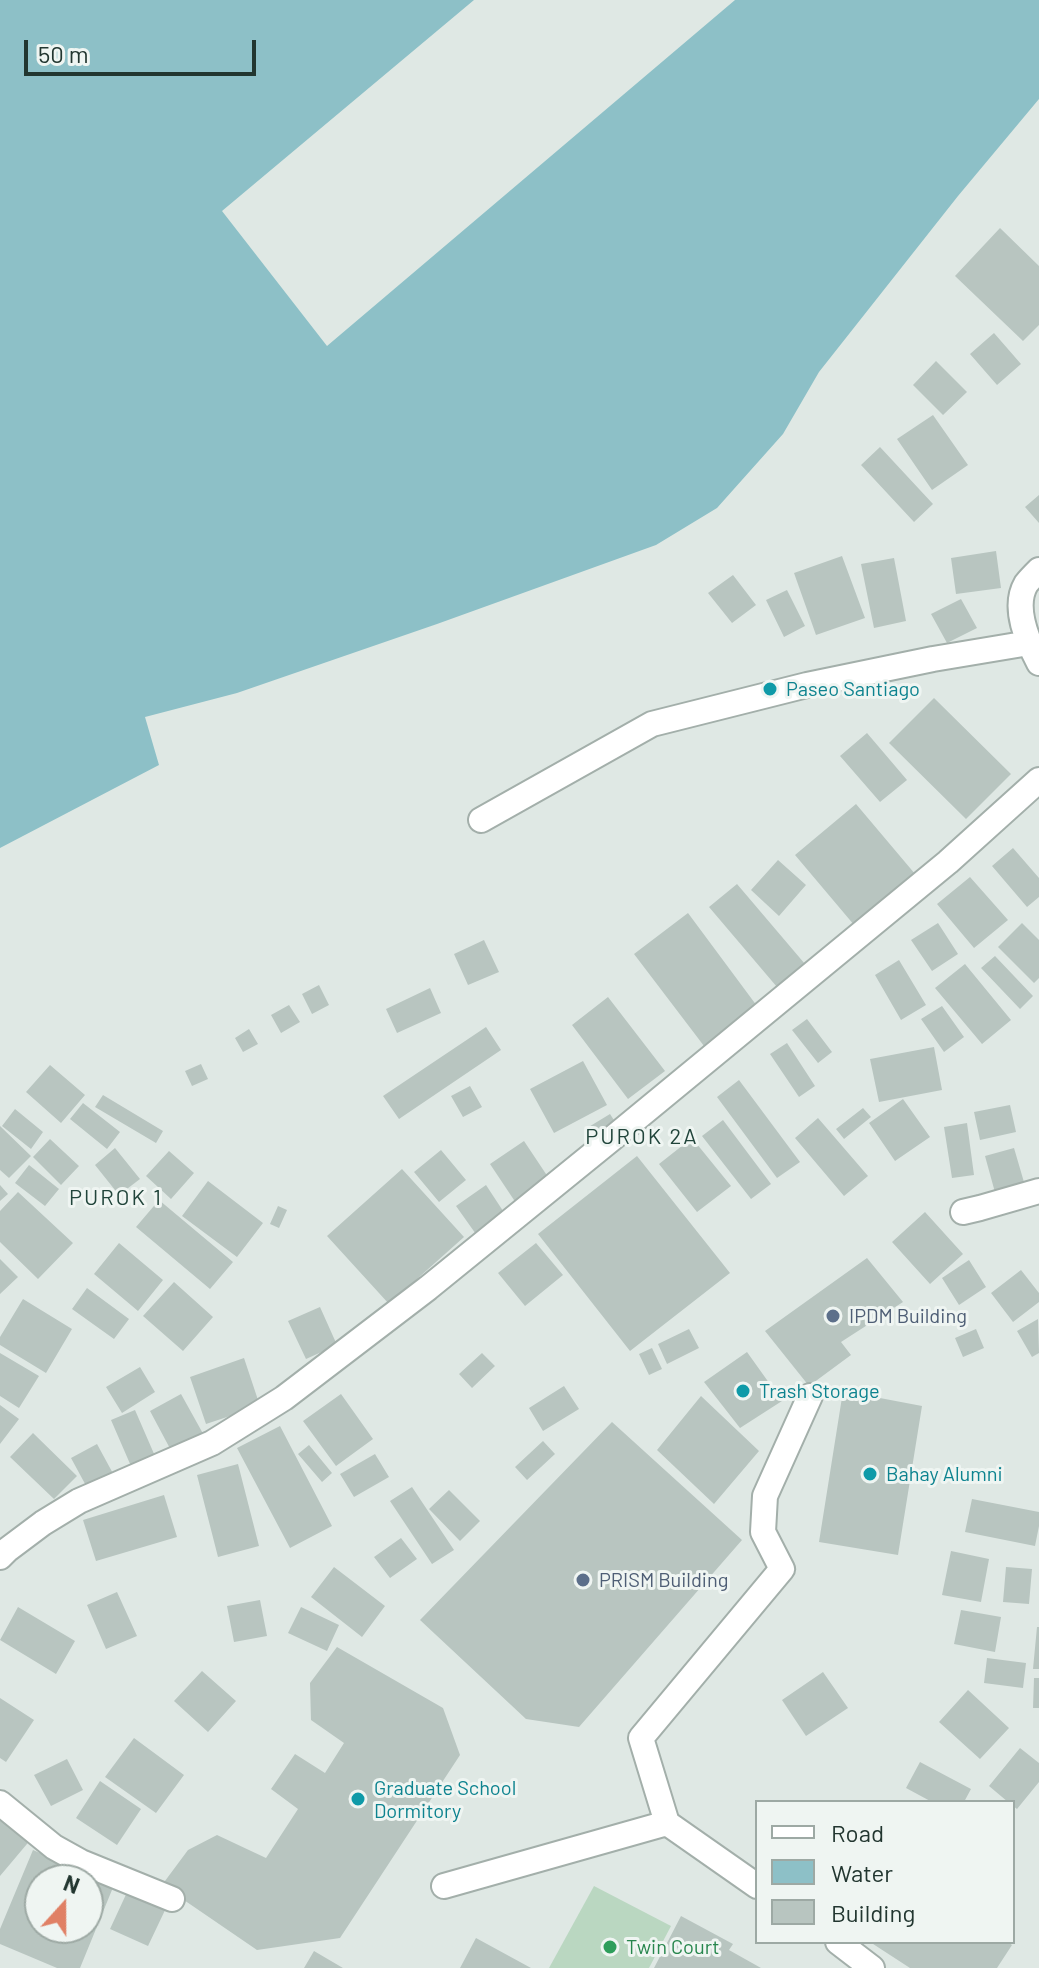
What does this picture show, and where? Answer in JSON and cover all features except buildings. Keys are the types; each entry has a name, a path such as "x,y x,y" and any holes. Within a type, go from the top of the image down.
{"street":[{"path":"481,820 652,724 807,685 933,659 1034,653 1020,608 1025,586 1039,570"},
{"path":"0,1557 43,1523 79,1501 212,1443 284,1398 428,1288 614,1137 948,862 1039,780"},
{"path":"963,1212 1039,1191"},
{"path":"755,1885 667,1823 641,1738 782,1569 763,1532 765,1496 810,1396"},
{"path":"0,1803 54,1847 81,1862 172,1899"},
{"path":"444,1886 667,1823"},
{"path":"841,1944 872,1968"}],"green space":[{"name":"Twin Court","path":"594,1886 671,1926 649,1968 549,1968"}],"water":[{"path":"0,0 474,0 222,211 327,346 735,0 1039,0 1039,99 819,372 783,434 717,508 656,545 237,693 145,717 159,765 0,848"}],"place":[{"name":"Paseo Santiago","path":"770,689"},
{"name":"IPDM Building","path":"833,1316"},
{"name":"Trash Storage","path":"743,1391"},
{"name":"Bahay Alumni","path":"870,1474"},
{"name":"PRISM Building","path":"583,1580"},
{"name":"Graduate School Dormitory","path":"358,1799"},
{"name":"Twin Court","path":"610,1947"}],"district":[{"name":"PUROK 2A","path":"642,1137"},
{"name":"PUROK 1","path":"116,1198"}]}
